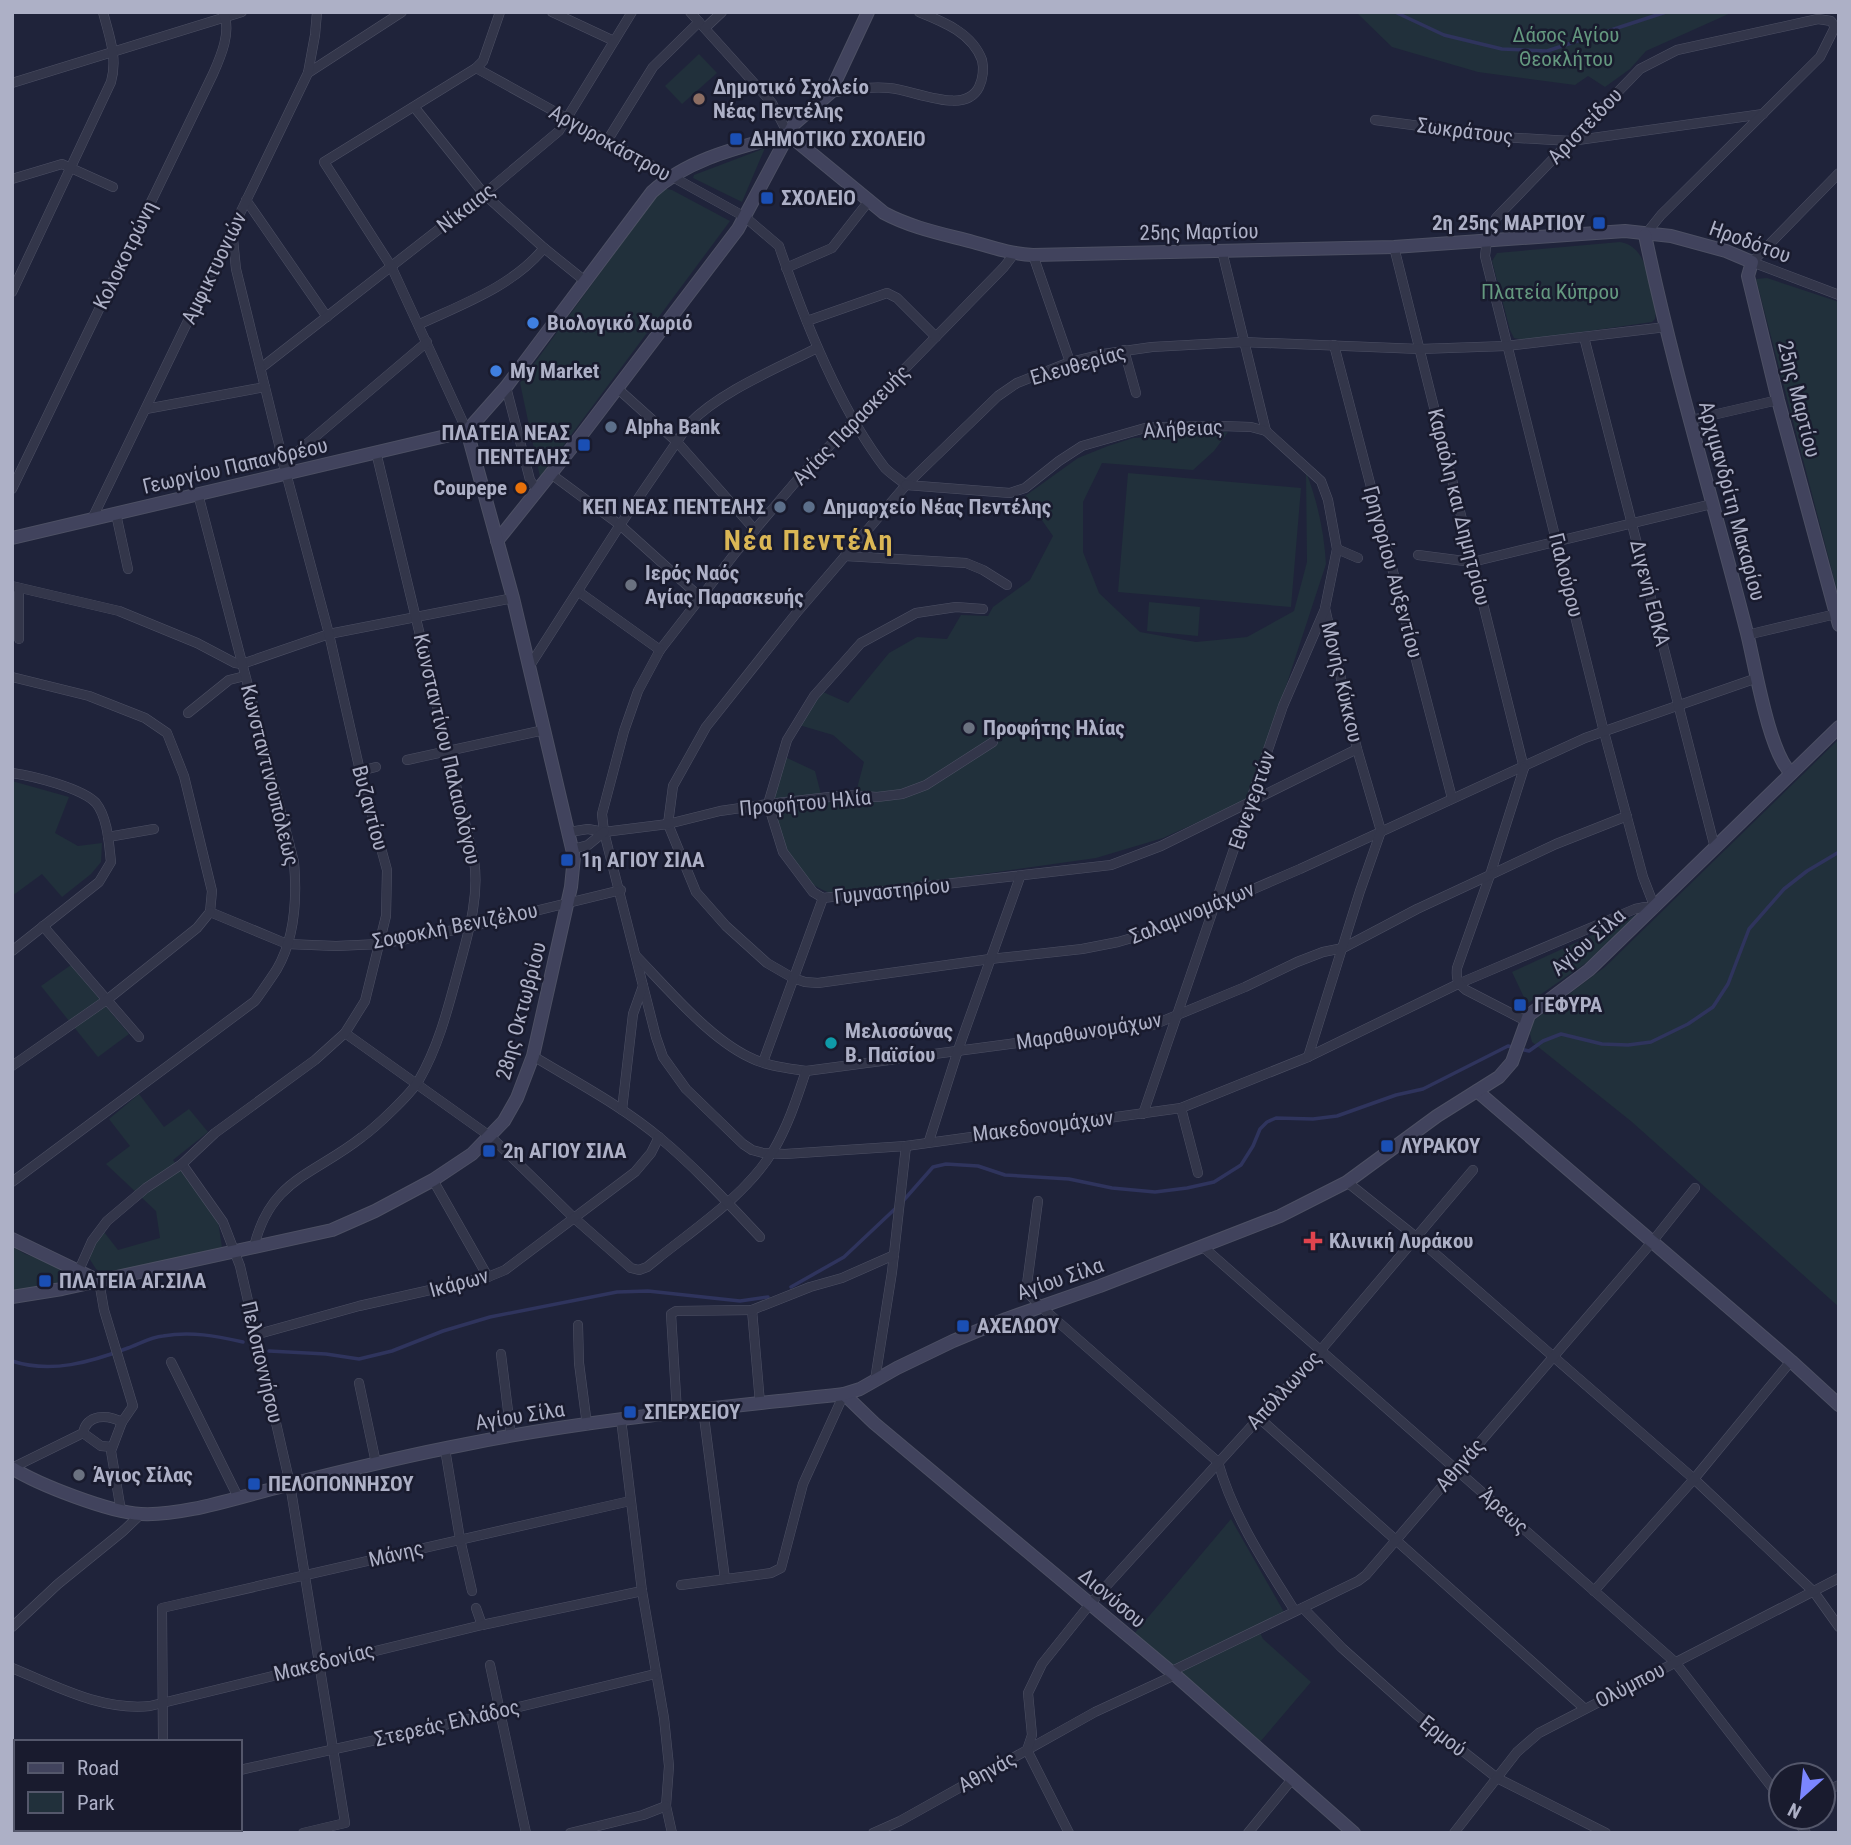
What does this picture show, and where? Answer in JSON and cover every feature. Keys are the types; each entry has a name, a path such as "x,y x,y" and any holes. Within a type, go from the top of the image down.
{"street":[{"path":"12,292 107,93 113,74 114,52 103,12"},
{"path":"12,83 224,15 242,12"},
{"name":"Αμφικτυονιών","path":"92,519 308,73 316,35 317,12"},
{"path":"308,73 402,12"},
{"path":"500,12 483,61 476,68 324,162 391,266 467,431 506,387 652,192 669,176 738,147 788,134"},
{"path":"552,12 614,41"},
{"name":"Νίκαιας","path":"261,368 484,194 559,131 632,12"},
{"path":"690,12 772,103 788,134"},
{"path":"607,141 653,67 702,25 722,12"},
{"path":"498,541 745,217 788,134 800,118 830,93 868,12"},
{"path":"830,93 889,88 958,102 976,94 983,80 983,63 975,47 961,32 919,12"},
{"name":"Κολοκοτρώνη","path":"12,489 213,74 223,47 224,15"},
{"name":"Αριστείδου","path":"1487,240 1496,218 1640,69 1677,50 1818,19 1831,21 1835,27 1834,34 1820,57 1763,114"},
{"name":"Αργυροκάστρου","path":"476,68 745,217 779,246 817,348 855,419 887,469 906,485"},
{"path":"415,108 484,194 585,281"},
{"path":"1645,235 1661,215 1763,114"},
{"name":"Σωκράτους","path":"1375,120 1502,137 1571,141 1763,114"},
{"name":"25ης Μαρτίου","path":"788,134 868,202 900,222 1014,254 1394,247 1625,231 1645,235"},
{"path":"12,179 62,164 113,187"},
{"path":"1752,262 1839,173"},
{"path":"246,200 327,317"},
{"path":"786,268 832,248 868,202"},
{"name":"Βυζαντίου","path":"79,1270 92,1241 107,1221 146,1188 182,1164 215,1133 315,1060 345,1033 365,1002 386,916 387,870 236,269 232,229"},
{"name":"Ηροδότου","path":"1645,235 1671,236 1726,251 1839,295"},
{"name":"Αρχιμανδρίτη Μακαρίου","path":"1645,235 1666,327 1757,677 1779,757 1791,773"},
{"name":"Γιαλούρου","path":"1487,240 1485,256 1506,346 1558,541 1604,732 1643,877 1655,908"},
{"name":"Καραόλη και Δημητρίου","path":"1394,247 1524,768"},
{"path":"420,324 503,283 533,262 544,248"},
{"path":"1222,251 1266,431"},
{"name":"Αγίας Παρασκευής","path":"604,832 602,814 624,732 639,691 660,650 804,471 1014,254"},
{"path":"1033,255 1070,362"},
{"name":"25ης Μαρτίου","path":"1752,262 1748,276 1837,620"},
{"path":"807,321 887,293 897,298 936,337"},
{"name":"Ελευθερίας","path":"668,824 673,786 706,727 798,611 906,485 998,396 1017,383 1070,362 1124,350 1243,342 1419,349 1506,346 1666,327"},
{"name":"Διγενή ΕΟΚΑ","path":"1584,337 1715,848"},
{"path":"285,469 428,342"},
{"name":"Γρηγορίου Αυξεντίου","path":"1334,345 1452,798"},
{"path":"529,667 689,424 701,412 754,380 817,348"},
{"path":"1124,350 1136,393"},
{"path":"146,409 265,387"},
{"path":"506,387 530,480 537,490"},
{"path":"617,388 677,442 755,530"},
{"path":"1691,420 1778,400"},
{"name":"Αλήθειας","path":"906,485 1010,493 1025,488 1083,446 1145,428 1221,426 1266,431"},
{"name":"Γεωργίου Παπανδρέου","path":"12,538 198,494 285,469 467,431"},
{"name":"28ης Οκτωβρίου","path":"12,1297 99,1281 343,1226 433,1180 472,1154 491,1137 513,1106 533,1056 568,903 574,867 573,849 513,598 467,431"},
{"name":"Μονής Κύκκου","path":"1266,431 1321,481 1328,500 1337,549 1325,608 1357,749 1381,831"},
{"name":"Κωνσταντίνου Παλαιολόγου","path":"254,1247 263,1218 276,1198 304,1173 363,1137 417,1083 439,1040 470,927 477,877 376,452"},
{"path":"551,474 621,525 701,598"},
{"name":"Κωνσταντινουπόλεως","path":"12,1182 255,1002 278,968 287,944 296,891 294,862 198,494"},
{"path":"1418,555 1472,562 1712,504"},
{"path":"489,507 501,513 517,515"},
{"path":"116,514 128,569"},
{"path":"1337,549 1358,558"},
{"path":"845,556 966,563 1007,585"},
{"path":"19,639 16,587 119,611 242,664 329,634 513,598"},
{"path":"579,592 660,650"},
{"path":"768,804 787,740 800,715 861,643 916,613 956,607 984,609"},
{"name":"Εθνεγερτών","path":"1143,1114 1283,706 1325,608"},
{"path":"1747,635 1837,620"},
{"path":"188,713 229,680 245,676"},
{"path":"12,677 89,696 145,718 167,733 184,776 212,891 210,912 197,928 108,999 12,1066"},
{"name":"Σαλαμινομάχων","path":"668,824 696,892 754,953 793,978 805,982 818,983 1082,949 1156,931 1300,869 1585,738 1757,677"},
{"name":"Αγίου Σίλα","path":"12,1468 49,1487 121,1511 141,1514 166,1513 376,1463 511,1435 677,1412 844,1394 860,1389 953,1341 1293,1210 1346,1182 1437,1116 1499,1077 1515,1055 1526,1021 1534,1010 1589,970 1839,727"},
{"path":"407,761 544,730"},
{"name":"Προφήτου Ηλία","path":"569,832 587,829 604,832 668,824 720,811 768,804 846,796 877,797 902,794 926,785 993,743"},
{"name":"Γυμναστηρίου","path":"768,804 783,852 813,892 823,898 1095,868 1130,859 1357,749"},
{"path":"360,771 376,767"},
{"path":"1524,768 1457,968 1458,984 1526,1021"},
{"path":"12,773 31,776 80,793 96,803 108,837 111,862 99,881 12,951"},
{"name":"Μαραθωνομάχων","path":"635,955 720,1038 750,1058 806,1071 1153,1025 1177,1017 1297,962 1343,947 1490,874 1556,844 1627,817"},
{"path":"108,837 154,829"},
{"path":"1308,1057 1381,831"},
{"name":"Προφήτου Ηλία","path":"573,849 588,845 604,832"},
{"name":"Μακεδονομάχων","path":"604,832 663,1057 701,1105 743,1144 752,1150 772,1154 906,1146 1181,1108 1308,1057 1458,984 1635,909 1655,908"},
{"path":"929,1141 958,1050 1020,877"},
{"name":"Σοφοκλή Βενιζέλου","path":"210,912 287,944 380,944 470,927 621,890"},
{"path":"763,1062 823,898"},
{"path":"43,926 138,1037"},
{"path":"622,1110 632,1014 643,986"},
{"path":"345,1033 491,1137 573,1217 631,1268 639,1269 647,1267 657,1259 727,1202 756,1174 772,1154 791,1116 806,1071"},
{"path":"533,1056 622,1110 659,1137 760,1237"},
{"path":"1476,1091 1839,1405"},
{"path":"1181,1108 1198,1174"},
{"name":"Ικάρων","path":"255,1335 359,1306 488,1277 505,1270 635,1171 651,1153 659,1137"},
{"path":"875,1380 898,1229 906,1146"},
{"name":"Πελοποννήσου","path":"182,1164 223,1222 240,1266 290,1484 345,1823 303,1833"},
{"name":"Απόλλωνος","path":"1027,1750 1032,1734 1027,1699 1041,1664 1090,1604 1320,1351 1474,1170"},
{"path":"433,1180 488,1277"},
{"path":"1346,1182 1416,1237 1694,1479 1814,1592 1839,1627"},
{"name":"Αθηνάς","path":"873,1833 900,1821 1095,1712 1358,1581 1555,1356 1695,1188"},
{"path":"1038,1201 1028,1293 1218,1462"},
{"path":"12,1239 99,1281 114,1343 133,1402 112,1447 121,1511"},
{"name":"Άρεως","path":"1202,1246 1675,1662 1767,1781"},
{"path":"677,1412 671,1314 676,1311 752,1310 810,1287 842,1278 894,1255"},
{"path":"752,1310 760,1403"},
{"path":"578,1325 579,1363 587,1425"},
{"path":"501,1354 511,1435"},
{"path":"171,1362 237,1497"},
{"path":"1594,1591 1694,1479 1791,1362"},
{"path":"359,1382 376,1463"},
{"path":"681,1585 771,1573 781,1568 798,1499 844,1394"},
{"name":"Διονύσου","path":"844,1394 874,1423 1172,1673 1354,1833"},
{"path":"703,1409 725,1579"},
{"path":"12,1468 83,1433 85,1425 96,1418 110,1417 122,1422"},
{"path":"1258,1417 1584,1708"},
{"path":"621,1419 642,1591 664,1718 669,1766 666,1806 672,1833"},
{"path":"83,1433 101,1446 112,1447"},
{"path":"445,1449 472,1591"},
{"name":"Ερμού","path":"1218,1462 1230,1499 1242,1522 1299,1609 1417,1715 1497,1778 1606,1833"},
{"name":"Μάνης","path":"162,1702 162,1608 630,1501"},
{"path":"12,1627 141,1514"},
{"name":"Ολύμπου","path":"1454,1833 1517,1752 1539,1733 1839,1578"},
{"name":"Μακεδονίας","path":"12,1668 85,1698 132,1708 482,1625 642,1591"},
{"path":"476,1608 482,1625"},
{"path":"490,1665 526,1833"},
{"name":"Στερεάς Ελλάδος","path":"242,1770 655,1674"},
{"path":"162,1702 163,1740"},
{"path":"1027,1750 1069,1833"},
{"path":"1248,1833 1293,1778"},
{"path":"570,1833 643,1815 666,1806"}],"green space":[{"name":"Δάσος Αγίου Θεοκλήτου","path":"1356,12 1733,12 1646,51 1630,69 1605,87 1588,76 1575,85 1478,72 1392,47"},
{"path":"699,54 717,73 682,104 665,86"},
{"path":"765,148 742,202 693,178 694,175"},
{"path":"662,188 672,190 730,221 540,477 520,383"},
{"name":"Πλατεία Κύπρου","path":"1620,242 1637,251 1647,270 1656,312 1652,322 1526,340 1514,338 1492,261 1497,253"},
{"path":"1767,278 1839,302 1839,598 1756,279"},
{"path":"1228,432 1214,451 1193,470 1102,463 1083,502 1083,552 1099,593 1140,632 1196,642 1247,637 1294,611 1307,562 1306,472 1320,518 1326,564 1249,799 1163,838 1096,858 835,895 805,879 787,855 773,812 773,794 785,757 815,771 821,794 856,792 864,762 833,735 799,725 823,692 848,703 889,653 917,637 947,639 961,615 988,616 993,607 1030,580 1053,536 1025,496 1078,458 1133,438"},
{"path":"1128,473 1301,488 1291,607 1118,592"},
{"path":"1149,602 1200,607 1198,636 1147,631"},
{"path":"1839,739 1839,1307 1632,1122 1532,1042 1530,1034 1533,1021 1605,967"},
{"path":"12,781 69,797 55,833 78,846 102,843 101,862 91,874 62,897 42,874 12,896"},
{"path":"1636,915 1586,963 1527,1004 1512,972"},
{"path":"71,965 129,1034 98,1057 41,986"},
{"path":"139,1094 164,1127 189,1109 208,1132 173,1160 218,1221 222,1247 105,1275 96,1269 89,1258 93,1246 104,1232 118,1250 160,1238 156,1211 106,1164 130,1146 109,1119"},
{"path":"12,1246 25,1254 59,1265 64,1274 60,1282 12,1292"},
{"path":"1231,1519 1284,1612 1257,1626 1263,1639 1311,1682 1260,1742 1134,1634"}],"waterway":[{"path":"1395,12 1444,35 1502,49 1547,51 1666,12"},
{"path":"1520,1049 1529,1051 1543,1041 1561,1034 1602,1044 1651,1042 1688,1024 1713,1007 1728,984 1749,929 1784,889 1839,852"},
{"path":"903,1201 933,1167 946,1164 978,1166 1005,1175 1069,1179 1112,1188 1155,1192 1214,1182 1241,1165 1260,1129 1267,1122 1276,1118 1313,1119 1337,1116 1396,1095 1423,1089 1508,1046 1513,1047"},
{"path":"791,1287 844,1257 897,1207"},
{"path":"269,1351 359,1359 392,1351 443,1331 490,1317 617,1292 648,1291 740,1301 768,1297"},
{"path":"12,1361 41,1366 71,1365 100,1358 154,1338 184,1334 243,1342"}],"place":[{"name":"Δημοτικό Σχολείο Νέας Πεντέλης","path":"699,99"},
{"name":"ΔΗΜΟΤΙΚΟ ΣΧΟΛΕΙΟ","path":"736,139"},
{"name":"ΣΧΟΛΕΙΟ","path":"767,198"},
{"name":"2η 25ης ΜΑΡΤΙΟΥ","path":"1599,223"},
{"name":"Βιολογικό Χωριό","path":"533,323"},
{"name":"My Market","path":"496,371"},
{"name":"Alpha Bank","path":"611,427"},
{"name":"ΠΛΑΤΕΙΑ ΝΕΑΣ ΠΕΝΤΕΛΗΣ","path":"584,445"},
{"name":"Coupepe","path":"521,488"},
{"name":"ΚΕΠ ΝΕΑΣ ΠΕΝΤΕΛΗΣ","path":"780,507"},
{"name":"Δημαρχείο Νέας Πεντέλης","path":"809,507"},
{"name":"Ιερός Ναός Αγίας Παρασκευής","path":"631,585"},
{"name":"Προφήτης Ηλίας","path":"969,728"},
{"name":"1η ΑΓΙΟΥ ΣΙΛΑ","path":"567,860"},
{"name":"ΓΕΦΥΡΑ","path":"1520,1005"},
{"name":"Μελισσώνας B. Παϊσίου","path":"831,1043"},
{"name":"ΛΥΡΑΚΟΥ","path":"1387,1146"},
{"name":"2η ΑΓΙΟΥ ΣΙΛΑ","path":"489,1151"},
{"name":"Κλινική Λυράκου","path":"1313,1241"},
{"name":"ΠΛΑΤΕΙΑ ΑΓ.ΣΙΛΑ","path":"45,1281"},
{"name":"ΑΧΕΛΩΟΥ","path":"963,1326"},
{"name":"ΣΠΕΡΧΕΙΟΥ","path":"630,1412"},
{"name":"Άγιος Σίλας","path":"79,1475"},
{"name":"ΠΕΛΟΠΟΝΝΗΣΟΥ","path":"254,1484"}],"district":[{"name":"Νέα Πεντέλη","path":"809,540"}]}
